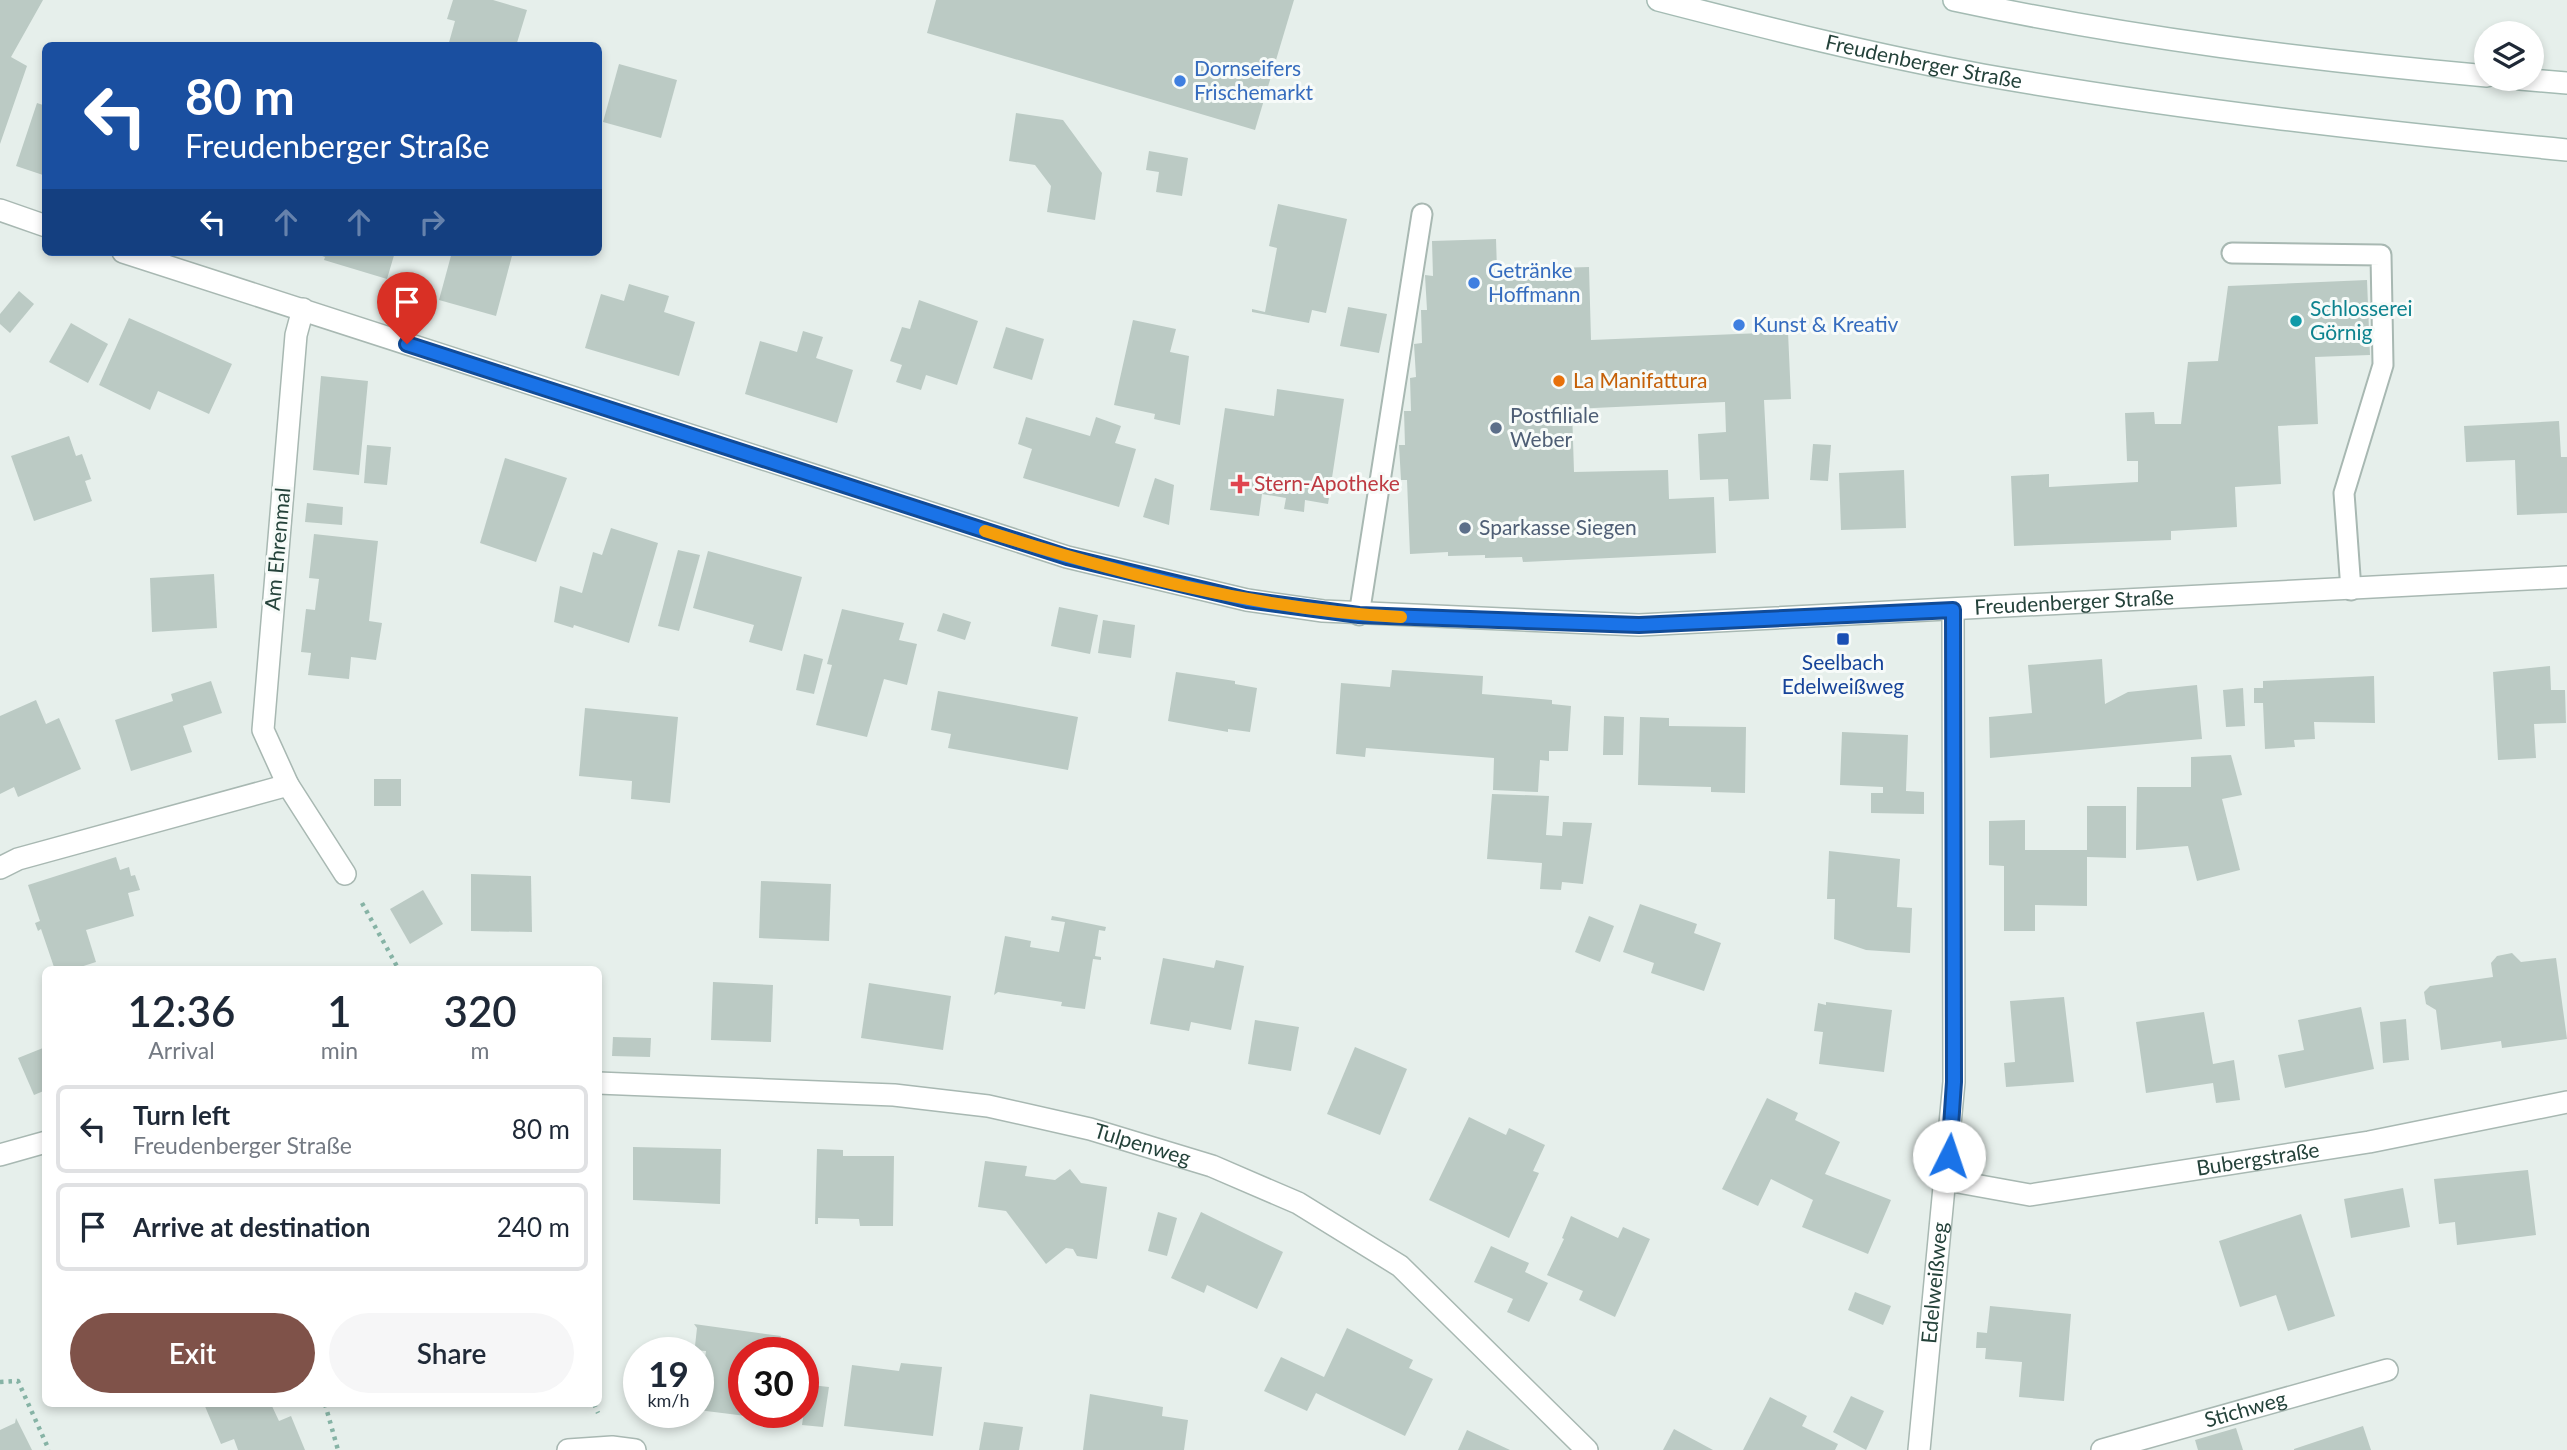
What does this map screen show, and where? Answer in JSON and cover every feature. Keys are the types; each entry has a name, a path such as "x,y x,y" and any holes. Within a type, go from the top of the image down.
{"street":[{"name":"Freudenberger Straße","path":"1658,0 1797,36 1982,75 2340,128 2567,150"},
{"path":"1954,0 2162,38 2343,63 2474,75"},
{"path":"2544,81 2567,83"},
{"path":"0,210 42,225"},
{"name":"Freudenberger Straße","path":"136,256 1067,557 1247,600 1359,615 1639,625 2567,577"},
{"name":"Am Ehrenmal","path":"303,309 296,334 263,730 288,785 345,874"},
{"name":"Edelweißweg","path":"1919,1450 1947,1180 1954,1082 1953,610"},
{"path":"0,868 18,859 288,785"},
{"name":"Tulpenweg","path":"602,1083 894,1095 988,1105 1090,1129 1212,1166 1298,1203 1400,1266 1587,1450"},
{"name":"Bubergstraße","path":"1947,1180 2031,1195 2369,1142 2567,1102"},
{"path":"0,1155 42,1143"},
{"name":"Stichweg","path":"2102,1450 2387,1370"},
{"path":"568,1450 612,1447 635,1450"}],"lane":[{"path":"1359,615 1422,214"},
{"path":"2232,253 2381,255 2383,365 2344,493 2351,590"}],"path":[{"path":"345,874 397,966"},
{"path":"0,1382 18,1381 49,1450"},
{"path":"326,1407 338,1450"}],"building":[{"path":"0,0 43,0 11,57 27,66 0,144"},
{"path":"453,0 493,0 527,10 517,42 449,42 455,21 447,19"},
{"name":"Dornseifers Frischemarkt","path":"936,0 1294,0 1255,130 927,33"},
{"path":"619,64 677,80 661,138 603,122"},
{"path":"37,103 42,105 42,175 16,166"},
{"path":"1016,113 1063,120 1102,173 1095,220 1047,212 1051,186 1035,165 1009,161"},
{"path":"1149,151 1188,158 1182,196 1156,192 1159,172 1146,170"},
{"path":"1278,204 1347,219 1326,313 1312,310 1309,323 1252,312 1252,309 1265,312 1277,248 1269,246"},
{"path":"1496,239 1497,270 1589,267 1591,340 1788,332 1791,399 1764,400 1769,499 1729,501 1728,479 1700,480 1698,434 1726,432 1725,402 1572,409 1574,472 1668,470 1669,499 1714,497 1716,553 1523,562 1522,557 1448,556 1448,552 1410,554 1407,480 1401,480 1399,445 1405,445 1404,411 1411,411 1410,378 1416,377 1414,344 1422,343 1421,310 1427,310 1425,275 1433,276 1432,241"},
{"path":"322,256 394,256 387,279 324,260 325,257"},
{"path":"451,256 512,256 496,316 439,300"},
{"path":"2367,280 2370,355 2315,357 2318,424 2278,426 2281,484 2235,487 2237,527 2171,531 2171,540 2014,546 2011,476 2049,474 2049,487 2138,482 2138,461 2127,461 2125,413 2154,412 2155,424 2181,424 2188,362 2218,361 2228,286"},
{"path":"629,284 669,296 664,312 695,322 679,376 585,348 601,294 624,301"},
{"path":"19,291 34,304 10,333 0,324 0,314"},
{"path":"919,300 978,321 957,385 926,375 921,390 896,382 902,365 890,361 902,327 910,329"},
{"path":"1348,307 1387,314 1379,353 1340,346"},
{"path":"129,318 232,364 209,414 158,391 150,410 99,385"},
{"path":"1133,320 1176,329 1170,352 1189,356 1180,425 1154,419 1155,414 1114,405"},
{"path":"71,323 108,344 88,383 49,362"},
{"path":"1006,327 1044,339 1032,380 993,368"},
{"path":"803,331 823,337 816,358 853,370 837,423 745,394 760,341 797,352"},
{"path":"321,376 368,381 359,475 313,470"},
{"path":"1277,389 1344,399 1328,504 1305,500 1304,512 1284,509 1286,498 1262,494 1259,516 1210,510 1225,408 1274,416"},
{"path":"1026,417 1090,436 1096,417 1121,426 1115,443 1136,449 1119,507 1023,478 1032,449 1018,444"},
{"path":"2559,421 2561,457 2567,457 2567,513 2517,515 2515,460 2466,462 2464,426"},
{"path":"69,436 76,456 82,454 91,479 85,481 92,501 34,521 11,456"},
{"path":"1813,444 1831,445 1828,481 1810,480"},
{"path":"367,445 391,447 387,485 364,483"},
{"path":"505,458 567,478 536,562 480,543"},
{"path":"1904,470 1906,528 1841,530 1839,473"},
{"path":"1155,478 1174,485 1169,525 1143,517"},
{"path":"307,503 343,507 342,525 305,522"},
{"path":"611,528 658,543 629,643 574,625 573,628 554,622 560,586 582,593 593,552 602,555"},
{"path":"314,534 378,541 369,621 382,623 376,660 351,657 349,679 308,675 311,653 301,652 306,609 315,610 319,579 309,578"},
{"path":"678,550 700,555 679,631 658,626"},
{"path":"708,551 802,577 782,651 749,642 754,625 693,608"},
{"path":"214,574 217,628 152,632 150,578"},
{"path":"1059,607 1098,615 1090,654 1051,646"},
{"path":"842,609 904,623 899,640 917,644 907,685 884,679 867,737 816,725 832,665 827,664"},
{"path":"943,613 971,622 965,640 937,631"},
{"path":"1103,620 1135,625 1131,658 1098,653"},
{"path":"804,654 823,659 814,694 796,690"},
{"path":"2102,659 2105,704 2128,692 2197,685 2202,739 1990,758 1989,717 2032,713 2028,665"},
{"path":"2550,666 2551,690 2565,690 2566,723 2534,724 2536,758 2498,760 2493,672"},
{"path":"1392,670 1483,676 1482,694 1552,700 1552,704 1571,706 1568,751 1549,751 1549,761 1540,760 1538,792 1493,790 1494,758 1366,748 1365,757 1336,754 1341,683 1390,687"},
{"path":"1176,672 1235,681 1235,684 1257,688 1250,732 1228,729 1228,732 1168,721"},
{"path":"2374,676 2375,723 2314,722 2315,739 2294,740 2295,747 2265,749 2263,703 2254,703 2254,688 2263,688 2263,681"},
{"path":"211,681 222,713 183,726 192,752 131,771 115,720 173,701 171,694"},
{"path":"2243,688 2245,726 2226,727 2223,690"},
{"path":"938,691 1078,717 1068,770 948,748 951,734 931,730"},
{"path":"36,700 46,724 59,718 81,769 18,797 14,787 0,794 0,716"},
{"path":"585,708 678,717 670,803 631,799 632,781 579,776"},
{"path":"1604,716 1624,717 1623,755 1603,755"},
{"path":"1640,717 1669,718 1669,726 1746,727 1745,793 1711,792 1711,787 1638,785"},
{"path":"1842,732 1908,735 1906,791 1924,792 1924,814 1871,813 1871,793 1883,793 1883,787 1840,785"},
{"path":"2231,755 2242,795 2222,799 2240,870 2197,881 2188,846 2136,850 2137,787 2191,787 2191,757"},
{"path":"374,779 401,779 401,806 374,806"},
{"path":"1492,794 1549,796 1546,835 1562,836 1563,822 1592,823 1583,884 1562,882 1561,890 1540,889 1542,863 1487,859"},
{"path":"2087,806 2126,806 2126,858 2087,857 2087,906 2035,905 2035,931 2004,931 2004,866 1989,865 1989,821 2025,820 2025,850 2087,850"},
{"path":"1829,851 1900,859 1897,907 1912,908 1910,953 1866,950 1834,939 1835,899 1827,899"},
{"path":"116,857 120,870 129,867 131,876 135,875 140,890 128,893 134,916 86,930 96,962 84,966 54,966 41,929 38,931 35,923 40,921 28,885"},
{"path":"471,874 531,876 532,932 471,931"},
{"path":"761,881 831,884 829,941 759,938"},
{"path":"423,890 443,924 410,944 390,909"},
{"path":"1640,904 1697,924 1694,933 1721,943 1704,991 1651,973 1654,963 1623,952"},
{"path":"1052,916 1106,927 1105,931 1099,930 1095,956 1101,957 1101,960 1093,959 1085,1009 1061,1006 1062,1002 998,992 994,995 1005,936 1031,941 1030,947 1059,952 1065,922 1051,920"},
{"path":"1589,916 1614,926 1600,962 1575,952"},
{"path":"2512,953 2521,962 2556,958 2567,1039 2502,1048 2501,1041 2441,1050 2436,1010 2426,1004 2424,992 2430,986 2493,977 2491,963 2497,956"},
{"path":"1163,958 1214,968 1216,960 1244,966 1231,1030 1191,1022 1189,1031 1150,1024"},
{"path":"713,982 773,985 771,1042 711,1040"},
{"path":"869,983 951,996 943,1050 861,1038"},
{"path":"2064,997 2074,1082 2006,1087 2004,1063 2015,1062 2010,1001"},
{"path":"1826,1002 1892,1010 1884,1072 1819,1064 1823,1032 1814,1031 1818,1003 1826,1005"},
{"path":"2361,1007 2374,1069 2285,1088 2278,1055 2304,1050 2298,1020"},
{"path":"2204,1012 2213,1064 2234,1060 2240,1100 2216,1103 2213,1083 2146,1093 2136,1022"},
{"path":"2406,1019 2409,1060 2383,1063 2380,1022"},
{"path":"1255,1020 1299,1027 1291,1071 1248,1064"},
{"path":"613,1037 651,1038 650,1057 612,1056"},
{"path":"1355,1047 1407,1069 1380,1135 1327,1114"},
{"path":"42,1048 42,1092 34,1095 18,1058"},
{"path":"1767,1098 1798,1113 1795,1120 1840,1142 1825,1174 1891,1200 1868,1254 1802,1227 1813,1200 1771,1179 1758,1206 1722,1189"},
{"path":"1469,1117 1506,1135 1509,1128 1545,1145 1533,1171 1539,1173 1509,1238 1429,1200"},
{"path":"633,1147 721,1149 720,1204 633,1200"},
{"path":"817,1149 843,1150 843,1156 894,1156 893,1226 860,1226 859,1219 818,1218 818,1224 815,1224"},
{"path":"985,1161 1027,1166 1025,1176 1055,1180 1070,1169 1081,1183 1107,1187 1097,1259 1077,1256 1073,1249 1066,1248 1046,1264 1006,1211 978,1207"},
{"path":"2528,1170 2536,1235 2457,1245 2455,1222 2439,1224 2434,1179"},
{"path":"2403,1188 2410,1227 2351,1238 2344,1199"},
{"path":"1158,1212 1177,1218 1167,1256 1148,1251"},
{"path":"1201,1212 1283,1252 1257,1309 1207,1285 1204,1293 1171,1278"},
{"path":"2301,1214 2335,1316 2288,1331 2276,1295 2240,1307 2219,1241"},
{"path":"1571,1216 1618,1238 1623,1227 1650,1239 1615,1317 1579,1300 1583,1291 1547,1275 1564,1239 1562,1238"},
{"path":"1491,1246 1529,1263 1525,1272 1548,1283 1529,1322 1507,1312 1513,1299 1474,1282"},
{"path":"1855,1292 1891,1306 1883,1325 1848,1310"},
{"path":"1990,1306 2071,1314 2064,1401 2019,1397 2022,1362 1985,1359 1986,1348 1976,1348 1977,1332 1987,1333"},
{"path":"694,1324 781,1336 728,1337 728,1414 714,1412 714,1337 696,1337 697,1328"},
{"path":"1347,1328 1413,1360 1409,1368 1433,1379 1405,1436 1316,1393 1307,1411 1264,1391 1281,1357 1324,1377"},
{"path":"901,1363 942,1367 933,1436 844,1426 852,1365 899,1371"},
{"path":"819,1386 829,1387 823,1427 819,1427"},
{"path":"1090,1394 1163,1407 1162,1416 1188,1420 1184,1450 1083,1450"},
{"path":"1851,1396 1884,1411 1866,1450 1833,1432"},
{"path":"1770,1397 1807,1416 1802,1426 1838,1444 1835,1450 1743,1450"},
{"path":"205,1407 272,1407 279,1421 291,1416 305,1450 238,1450 234,1439 221,1444"},
{"path":"16,1418 32,1450 0,1450 0,1430 15,1423"},
{"path":"984,1422 1023,1427 1019,1450 979,1450"},
{"path":"2363,1426 2371,1450 2294,1450 2294,1449"},
{"path":"2236,1428 2243,1450 2198,1450 2195,1440"},
{"path":"1674,1429 1713,1450 1663,1450"},
{"path":"1467,1430 1510,1450 1458,1450"}],"slow traffic":[{"path":"985,531 1067,557 1247,600 1359,615 1401,617"}],"place":[{"name":"Dornseifers Frischemarkt","path":"1180,81"},
{"name":"Getränke Hoffmann","path":"1474,283"},
{"name":"Schlosserei Görnig","path":"2296,321"},
{"name":"Kunst & Kreativ","path":"1739,325"},
{"name":"La Manifattura","path":"1559,381"},
{"name":"Postfiliale Weber","path":"1496,428"},
{"name":"Stern-Apotheke","path":"1240,484"},
{"name":"Sparkasse Siegen","path":"1465,528"},
{"name":"Seelbach Edelweißweg","path":"1843,639"}],"route":[{"path":"407,344 1067,557 1247,600 1359,615 1639,625 1953,610 1954,1082 1949,1156"}]}
